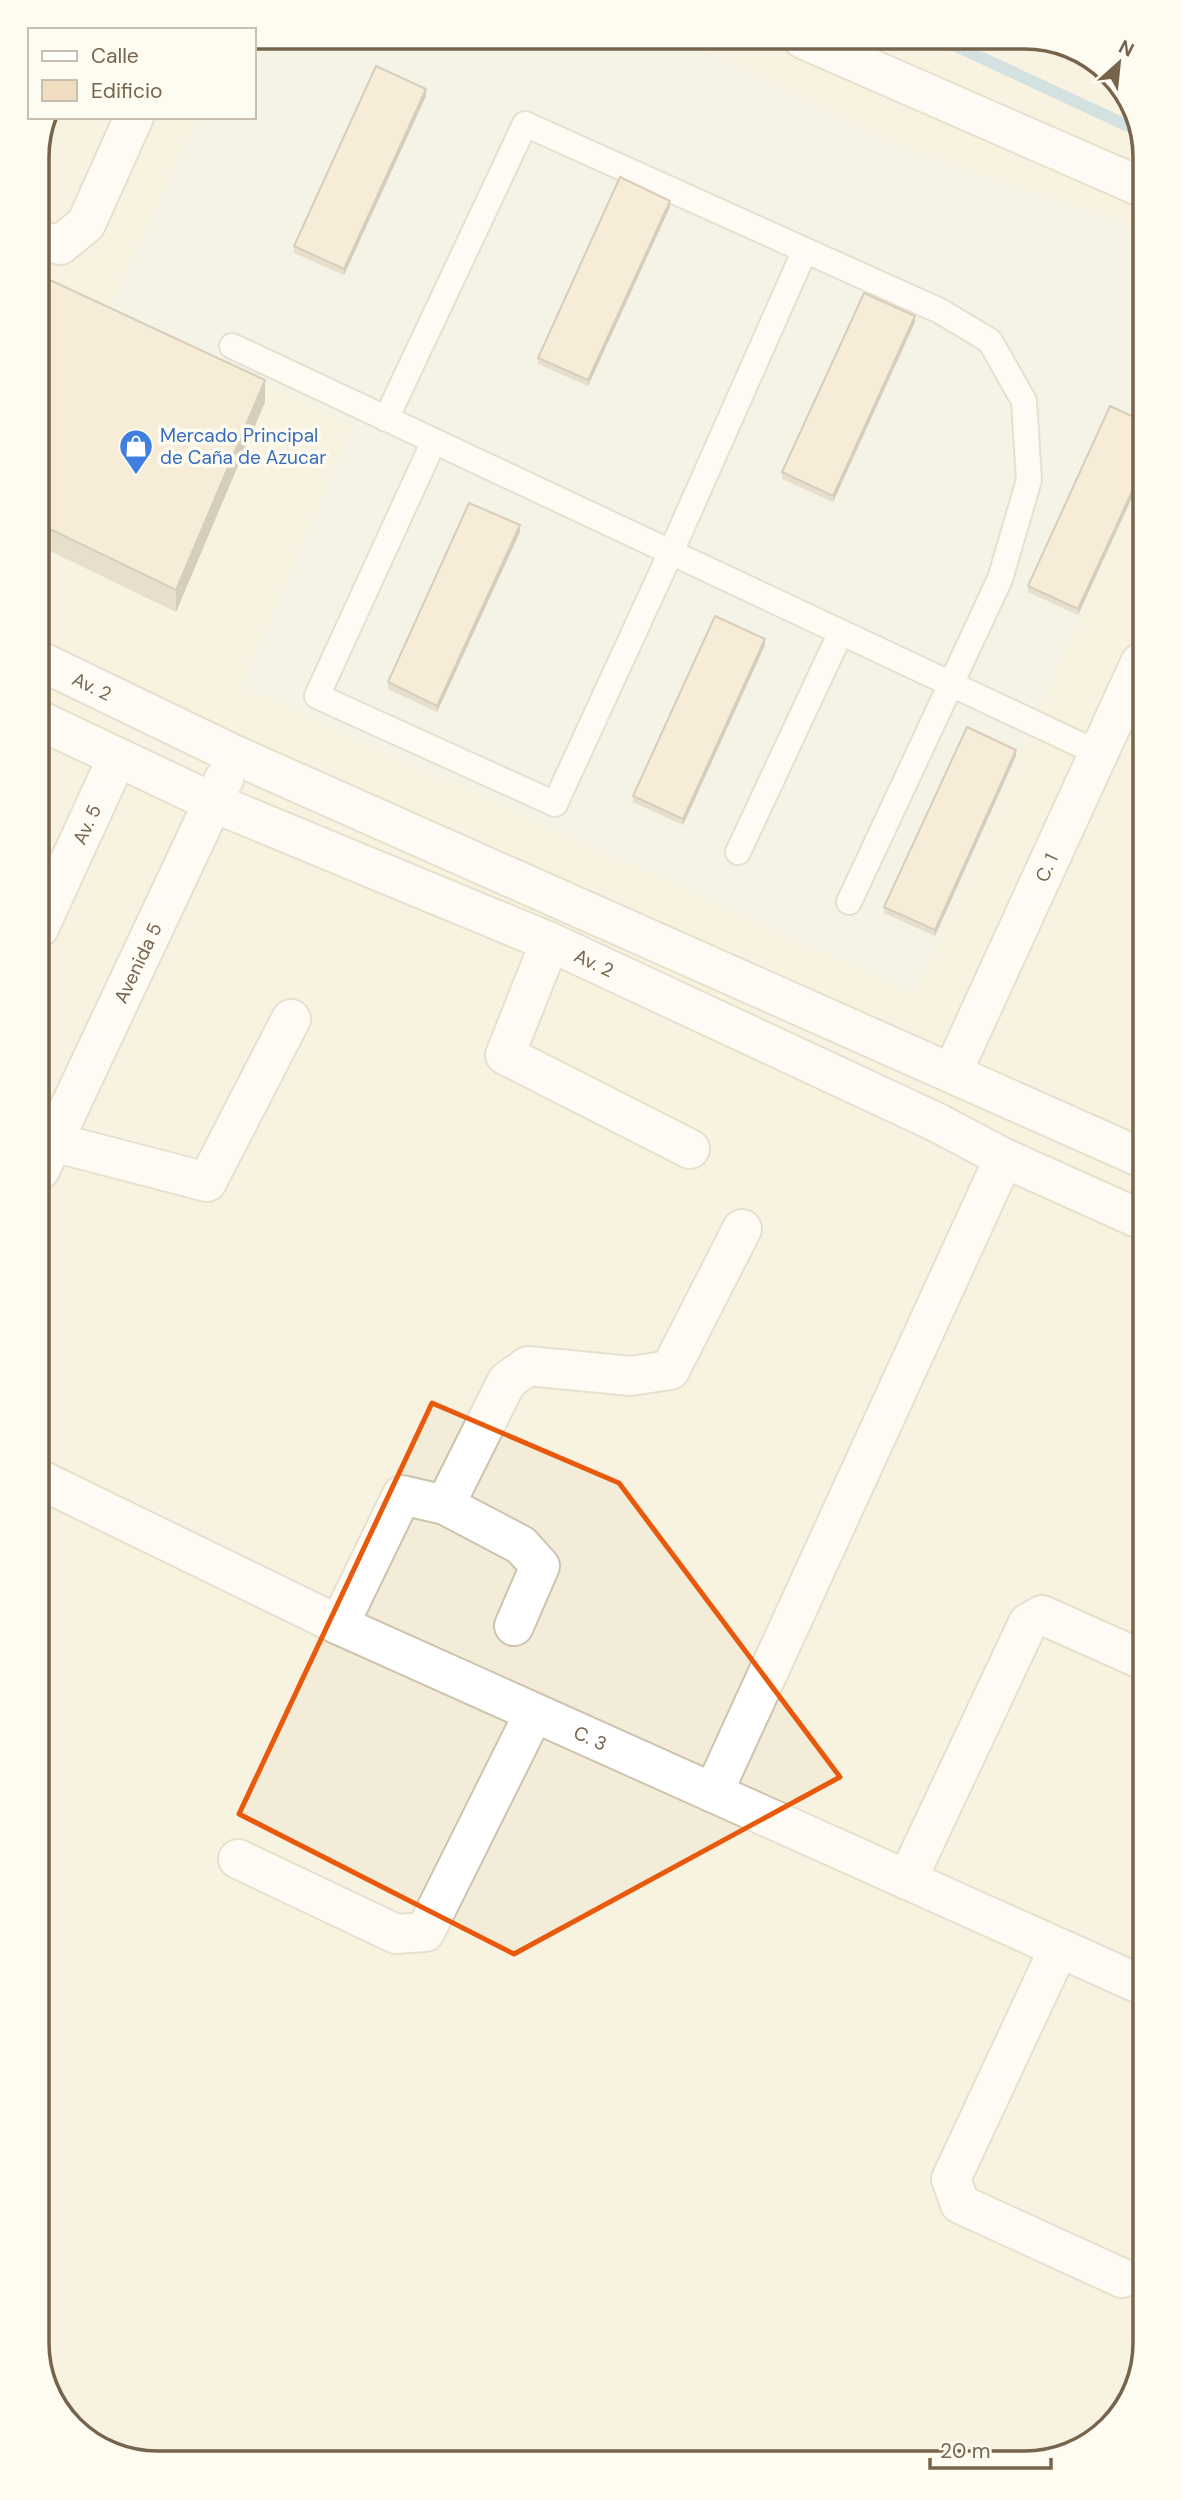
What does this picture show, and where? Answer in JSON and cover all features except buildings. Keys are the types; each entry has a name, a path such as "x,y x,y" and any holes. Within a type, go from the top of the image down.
{"street":[{"path":"826,49 1133,183"},
{"path":"49,242 61,244 86,224 133,119"},
{"name":"Av. 2","path":"49,665 235,755 1133,1154"},
{"name":"C. 1","path":"952,1073 1117,739 1133,686"},
{"name":"Av. 2","path":"49,725 214,803 550,942 936,1122 1004,1158 1133,1216"},
{"name":"Avenida 5","path":"49,1152 235,755"},
{"name":"Av. 5","path":"49,906 117,758"},
{"path":"550,942 505,1055 690,1149"},
{"path":"49,1156 207,1182 291,1019"},
{"path":"713,1793 1004,1158"},
{"path":"445,1505 508,1381 528,1366 631,1376 670,1370 742,1229"},
{"name":"C. 3","path":"49,1484 339,1625 1133,1981"},
{"path":"339,1625 402,1495 445,1505 521,1545 540,1566 514,1626"},
{"path":"907,1880 1028,1623 1042,1615 1133,1656"},
{"path":"238,1859 396,1934 425,1933 534,1713"},
{"path":"1059,1948 951,2179 960,2204 1122,2278"}],"lane":[{"path":"386,419 525,124 940,311 990,341 1024,401 1029,480 1000,579 849,902"},
{"path":"434,441 317,696 555,804 805,250"},
{"path":"232,346 952,684 1117,739"},
{"path":"738,852 841,632"}],"highlighted area":[{"path":"432,1403 619,1483 840,1777 514,1954 239,1814"}],"shaded area":[{"path":"256,49 1032,49 1066,57 1084,67 1084,98 1115,98 1125,116 1133,157 1133,2343 1131,2364 1122,2391 1115,2403 1091,2429 1066,2443 1025,2451 150,2451 116,2443 91,2429 71,2409 57,2384 49,2343 49,150 56,119 256,119"},
{"path":"256,49 698,49 886,142 1133,227 1133,495 915,994 242,686 354,425 110,308 197,119 256,119"}],"waterway":[{"path":"963,49 1128,126"}],"place":[{"name":"Mercado Principal de Caña de Azucar","path":"136,476"}]}
